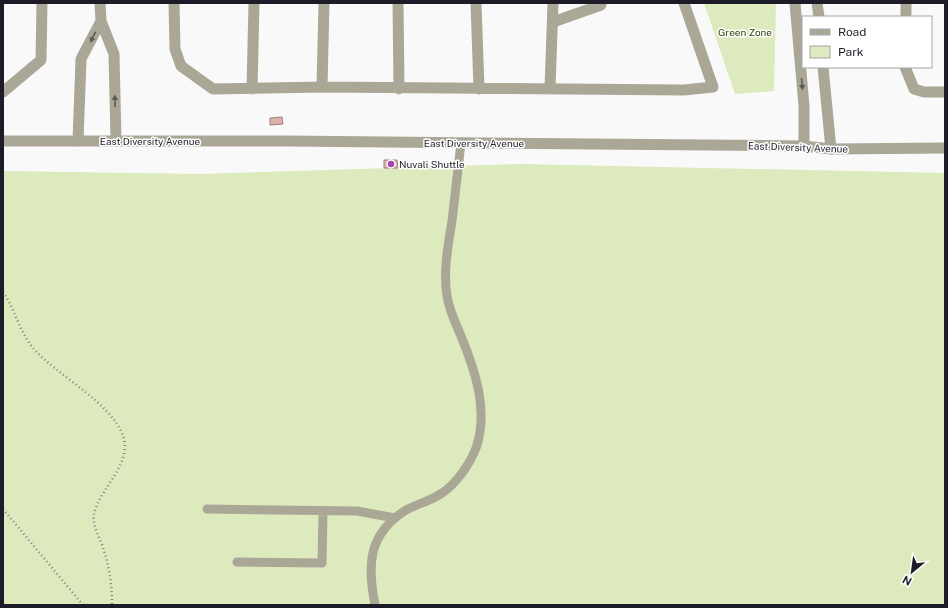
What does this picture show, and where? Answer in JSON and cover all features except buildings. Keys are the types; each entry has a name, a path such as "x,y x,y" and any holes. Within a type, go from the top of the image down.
{"street":[{"path":"3,92 41,60 42,3"},
{"path":"100,3 100,21 114,54 116,140"},
{"path":"174,3 175,49 181,66 213,89 322,87 399,89 550,88 684,90 713,87 684,3"},
{"path":"252,89 254,3"},
{"path":"322,87 324,3"},
{"path":"398,3 399,89"},
{"path":"476,3 479,89"},
{"path":"550,88 553,3"},
{"path":"553,22 601,5 600,3"},
{"path":"795,3 804,106 804,146"},
{"path":"817,3 819,16"},
{"path":"906,3 906,16"},
{"path":"78,141 81,59 100,21"},
{"path":"823,68 831,149"},
{"path":"905,68 914,89 924,92 945,92"},
{"name":"East Diversity Avenue","path":"3,140 804,146 831,149 945,148"}],"lane":[{"path":"375,605 370,583 371,557 377,540 386,526 395,518 406,510 442,493 460,475 476,448 480,427 481,407 472,363 447,296 447,253 461,143"},
{"path":"207,509 357,511 395,518"},
{"path":"238,562 322,563 323,511"}],"path":[{"path":"3,292 18,324 33,348 96,402 112,420 123,437 123,458 99,500 94,514 95,526 104,551 112,587 112,605"},
{"path":"3,509 83,605"}],"green space":[{"name":"Green Zone","path":"704,3 776,3 774,91 735,94"},
{"path":"522,164 945,173 945,605 3,605 3,171 200,174"}],"place":[{"name":"Nuvali Shuttle","path":"391,164"}]}
